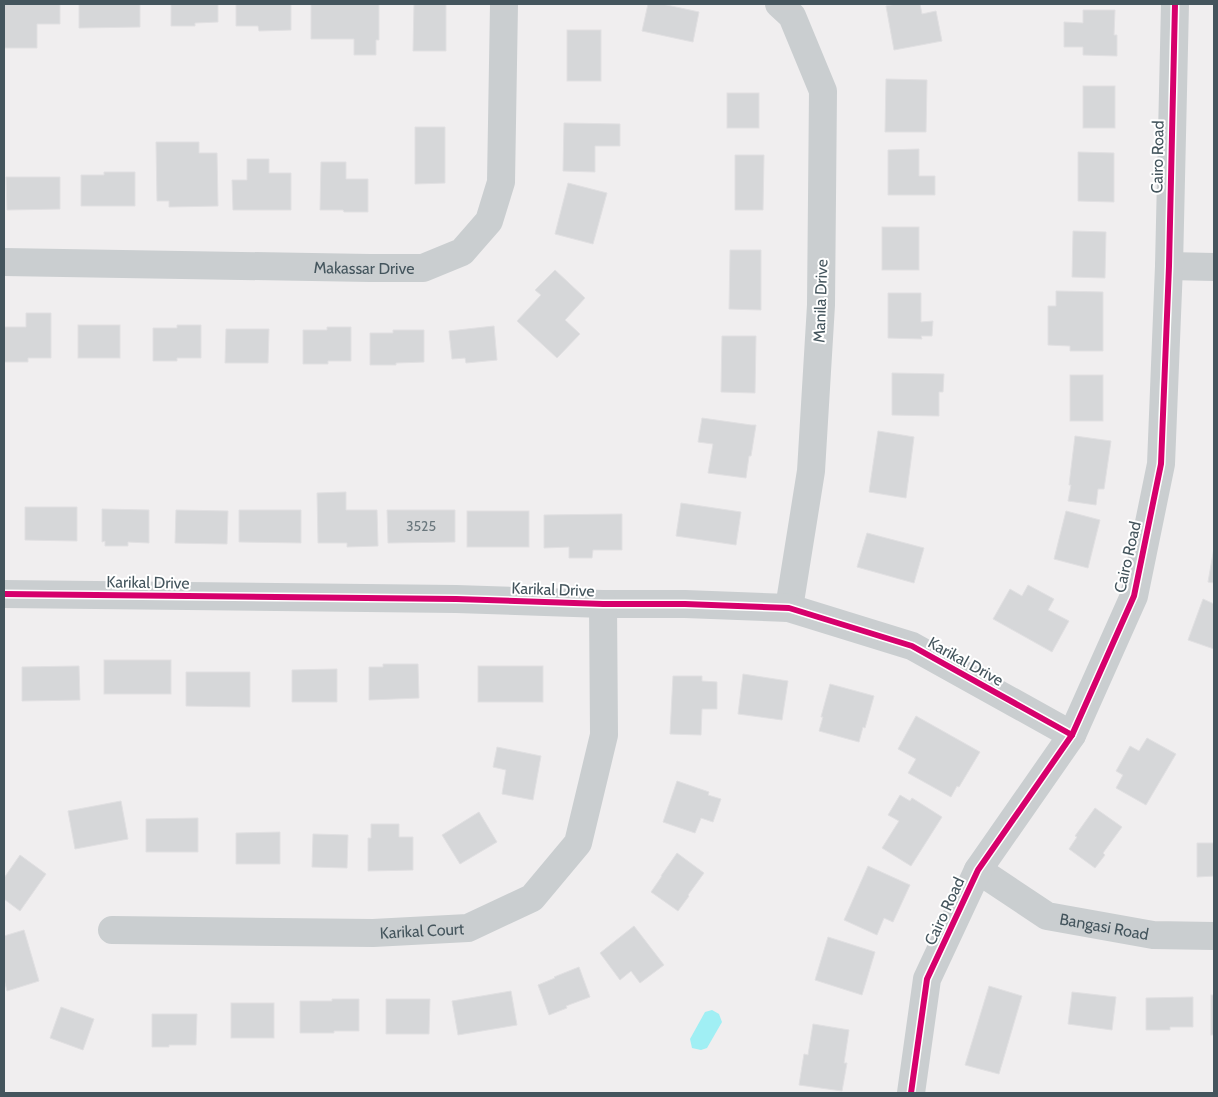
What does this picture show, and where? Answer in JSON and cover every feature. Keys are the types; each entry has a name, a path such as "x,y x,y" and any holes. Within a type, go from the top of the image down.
{"street":[{"name":"Makassar Drive","path":"4,262 424,268 462,252 489,221 501,182 504,4"},
{"name":"Manila Drive","path":"779,4 792,16 822,91 821,305 811,471 789,608"},
{"name":"Cairo Road","path":"911,1093 927,979 978,870 1072,735 1134,596 1162,464 1169,266 1174,4"},
{"path":"1169,266 1214,267"},
{"name":"Karikal Drive","path":"4,594 456,599 789,608 912,646 1072,735"},
{"name":"Karikal Court","path":"112,930 373,933 468,928 532,898 578,843 604,735 603,604"},
{"name":"Bangasi Road","path":"978,870 1047,916 1154,935 1214,936"}],"water":[{"path":"712,1010 719,1014 722,1022 707,1048 701,1050 692,1048 690,1039 705,1012"}],"building":[{"path":"4,4 60,4 60,24 37,24 37,48 4,48"},
{"path":"79,4 140,4 140,27 79,28"},
{"path":"171,4 218,4 218,22 195,23 195,26 171,26"},
{"path":"236,4 291,4 291,30 259,31 258,26 236,26"},
{"path":"311,4 379,4 379,40 376,40 376,55 354,55 354,39 311,39"},
{"path":"414,4 446,4 446,51 413,51"},
{"path":"648,4 662,4 699,12 693,42 642,31"},
{"path":"920,4 922,14 936,11 942,41 894,50 886,6"},
{"path":"1083,10 1115,10 1114,35 1117,35 1117,56 1083,55 1083,47 1064,47 1064,22 1083,23"},
{"path":"567,30 601,30 601,81 567,81"},
{"path":"886,79 927,80 926,132 885,132"},
{"path":"1083,86 1115,86 1115,128 1083,128"},
{"path":"727,93 759,93 759,128 727,128"},
{"path":"564,123 620,124 620,146 595,146 595,172 563,171"},
{"path":"415,127 445,127 445,183 415,184"},
{"path":"156,142 199,142 199,153 217,153 218,206 169,207 169,201 157,201"},
{"path":"919,149 919,176 935,176 935,195 888,195 888,150"},
{"path":"1078,152 1114,153 1114,202 1078,201"},
{"path":"735,155 764,155 763,210 735,210"},
{"path":"247,159 269,159 269,173 291,173 291,210 233,210 232,180 247,180"},
{"path":"321,162 346,162 346,179 368,179 368,212 320,210"},
{"path":"104,172 135,172 135,206 81,206 81,175 104,175"},
{"path":"6,177 60,177 60,209 7,210"},
{"path":"568,183 607,193 593,244 555,234"},
{"path":"882,227 919,227 919,270 882,270"},
{"path":"1073,231 1106,232 1105,278 1072,277"},
{"path":"730,250 761,250 761,310 729,309"},
{"path":"555,270 585,298 565,320 580,334 557,358 517,321 541,295 535,290"},
{"path":"1056,291 1103,292 1103,351 1070,351 1070,346 1048,345 1048,306 1056,306"},
{"path":"888,293 921,293 921,322 933,321 932,336 921,336 922,339 888,338"},
{"path":"26,313 51,313 51,358 28,358 28,362 4,362 4,327 26,327"},
{"path":"78,325 120,325 120,358 78,358"},
{"path":"177,325 201,325 201,358 153,361 153,328 177,328"},
{"path":"494,326 497,360 466,363 465,358 452,359 449,331"},
{"path":"327,327 351,327 351,361 328,361 328,364 303,364 303,330 327,330"},
{"path":"226,329 269,329 268,363 225,363"},
{"path":"393,330 424,330 424,362 370,365 370,333 393,333"},
{"path":"722,336 756,336 755,393 721,392"},
{"path":"892,373 944,374 943,392 939,392 939,416 892,415"},
{"path":"1070,375 1103,375 1103,421 1070,421"},
{"path":"702,418 756,425 746,478 708,473 713,444 698,442"},
{"path":"878,431 914,437 906,498 869,492"},
{"path":"1075,436 1111,441 1104,489 1098,489 1096,505 1068,501"},
{"path":"346,492 346,510 377,510 378,546 347,547 347,543 318,543 317,493"},
{"path":"681,503 741,512 736,545 676,536"},
{"path":"25,507 77,507 77,541 25,540"},
{"path":"102,509 149,510 149,543 128,542 128,546 105,546 105,541 102,542"},
{"path":"176,510 228,511 227,544 175,543"},
{"path":"239,510 301,510 301,543 239,542"},
{"path":"387,510 455,510 455,542 388,543"},
{"path":"467,511 529,511 529,547 467,547"},
{"path":"1066,511 1100,520 1088,568 1054,559"},
{"path":"622,514 622,550 593,550 592,558 569,558 569,547 544,548 544,515"},
{"path":"867,533 924,548 914,583 857,567"},
{"path":"1214,548 1214,583 1208,582"},
{"path":"1028,585 1054,599 1048,610 1069,621 1052,652 993,619 1010,589 1022,596"},
{"path":"1203,599 1214,604 1214,649 1188,640"},
{"path":"104,660 171,660 171,694 104,694"},
{"path":"383,664 418,664 419,698 369,700 369,667 383,667"},
{"path":"79,666 80,700 22,701 22,667"},
{"path":"478,666 543,666 543,702 478,702"},
{"path":"337,669 337,702 292,702 292,670"},
{"path":"186,672 250,672 250,707 186,706"},
{"path":"743,674 788,681 782,720 738,714"},
{"path":"673,676 702,676 702,681 717,682 717,709 702,709 701,735 670,734"},
{"path":"830,684 874,696 859,742 819,731"},
{"path":"916,716 980,752 951,797 908,773 916,759 898,749"},
{"path":"1147,738 1176,754 1146,805 1116,788 1123,775 1116,771 1130,746 1139,751"},
{"path":"497,747 541,756 533,800 502,794 506,770 493,767"},
{"path":"677,781 709,792 708,795 721,799 713,822 701,818 695,833 663,822"},
{"path":"900,795 910,801 912,798 942,817 911,866 882,848 899,821 888,815"},
{"path":"121,801 128,839 75,849 68,811"},
{"path":"1095,808 1122,827 1103,853 1105,855 1095,868 1069,849 1077,837 1075,836"},
{"path":"479,812 497,842 460,864 442,835"},
{"path":"198,818 198,852 146,852 146,819"},
{"path":"371,824 399,824 399,837 413,837 413,870 368,871 368,838 371,838"},
{"path":"280,832 280,864 236,864 236,833"},
{"path":"313,834 348,835 347,868 312,867"},
{"path":"1197,843 1214,843 1214,876 1197,877"},
{"path":"677,853 704,873 678,911 651,892"},
{"path":"20,855 46,874 20,911 4,899 4,878"},
{"path":"868,866 910,885 893,922 884,918 877,935 844,920"},
{"path":"634,926 664,965 640,983 631,971 620,980 600,953"},
{"path":"24,930 39,981 7,991 4,979 4,936"},
{"path":"828,937 875,952 862,995 815,980"},
{"path":"579,967 590,997 549,1015 538,985"},
{"path":"989,986 1022,996 999,1074 965,1065"},
{"path":"511,991 517,1025 458,1035 452,1001"},
{"path":"1072,992 1116,997 1112,1030 1068,1024"},
{"path":"1211,995 1214,995 1214,1035 1211,1035"},
{"path":"1193,997 1193,1027 1170,1027 1170,1030 1146,1030 1146,998"},
{"path":"332,999 359,999 359,1031 300,1033 300,1001 332,1001"},
{"path":"386,999 430,999 429,1034 386,1034"},
{"path":"231,1003 274,1003 274,1038 231,1038"},
{"path":"61,1007 94,1019 83,1050 50,1038"},
{"path":"152,1014 197,1014 196,1045 152,1047"},
{"path":"813,1024 849,1030 844,1063 847,1063 842,1091 799,1085 804,1054 808,1055"}],"cycle path":[{"path":"911,1093 927,979 978,870 1072,735 1134,596 1161,464 1169,266 1175,4"},
{"path":"4,594 456,599 789,608 912,646 1072,735"}]}
